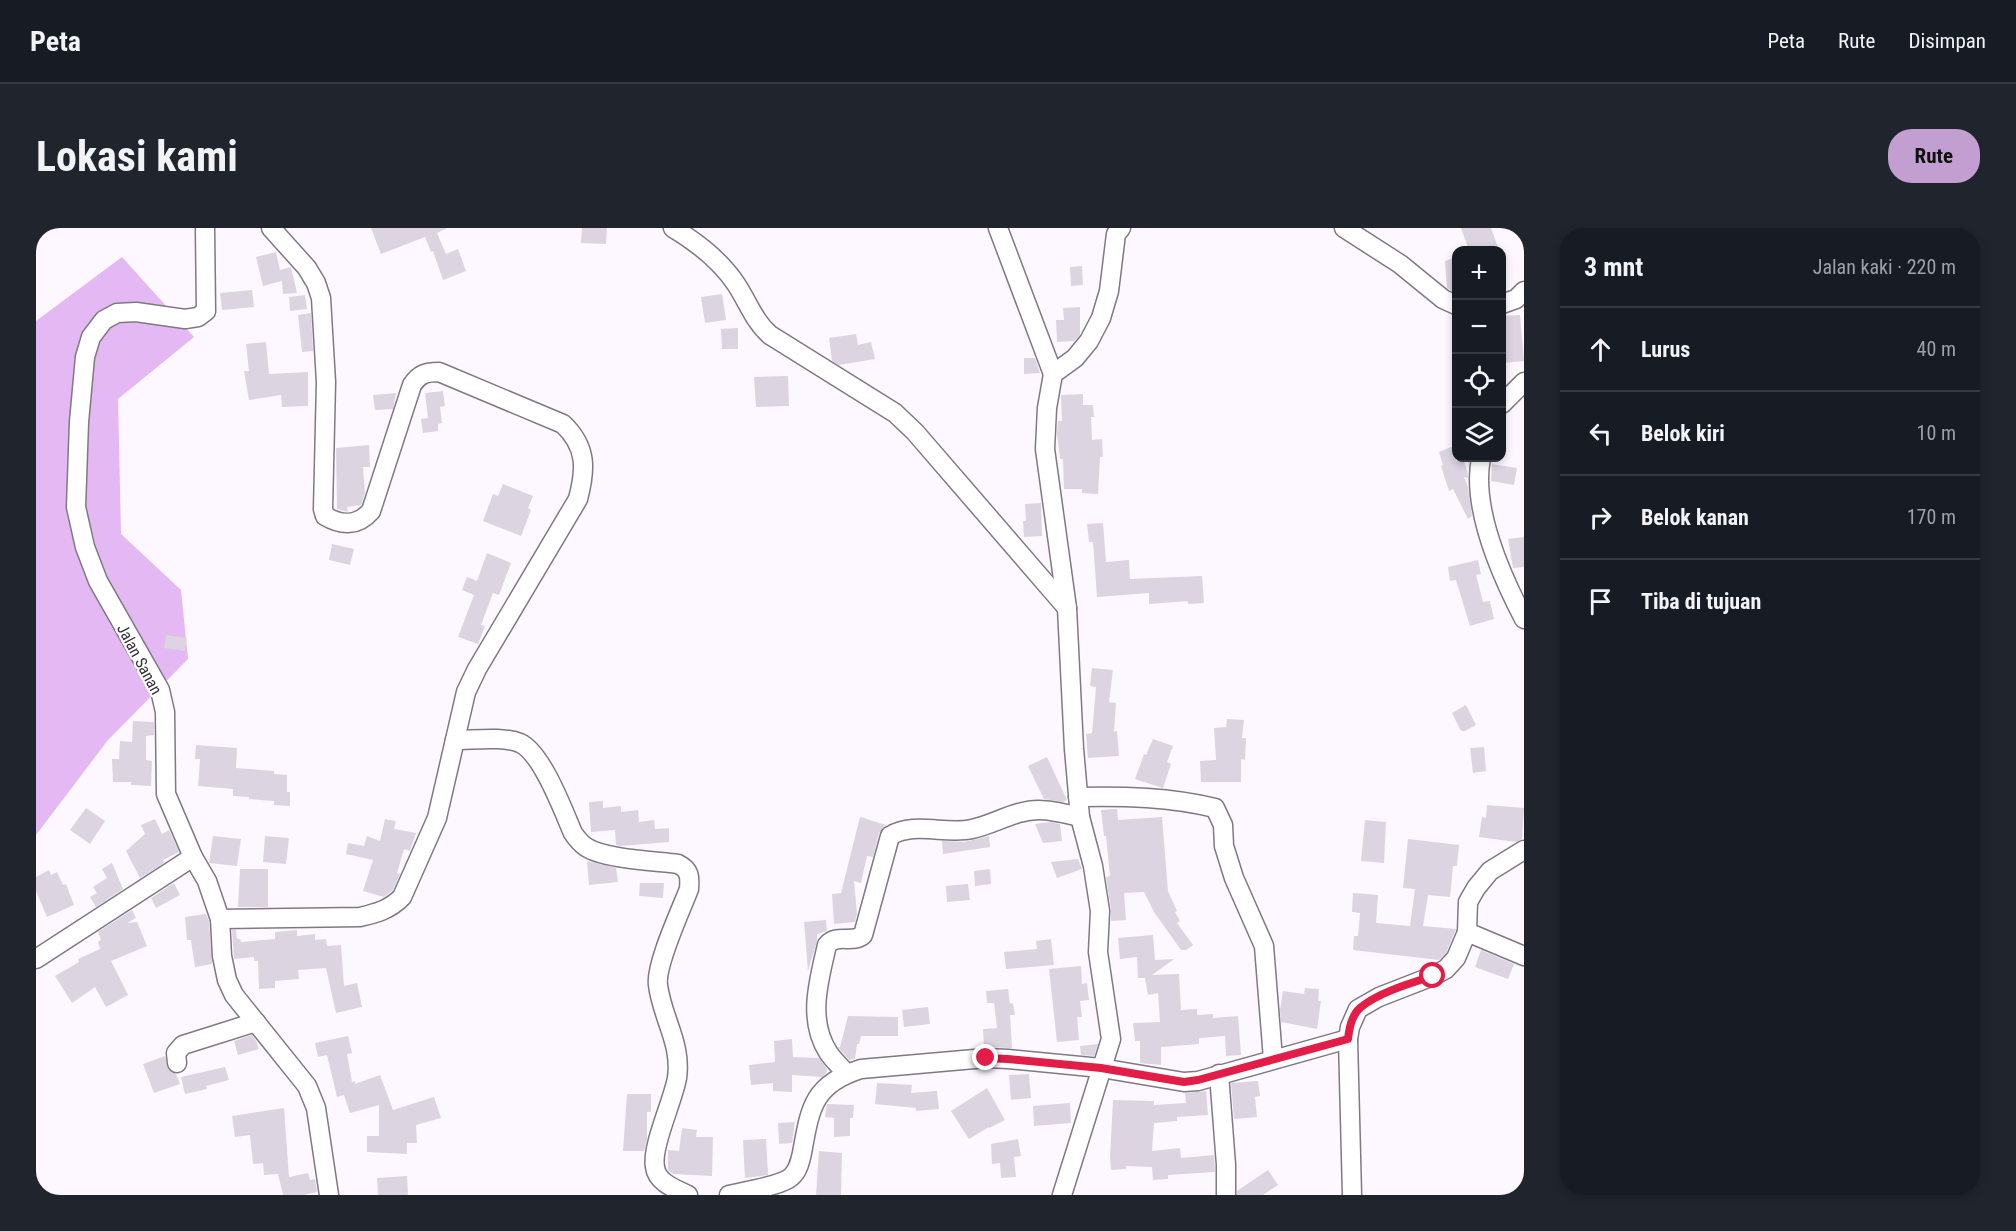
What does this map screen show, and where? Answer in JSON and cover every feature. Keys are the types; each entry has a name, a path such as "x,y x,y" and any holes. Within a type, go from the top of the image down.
{"street":[{"name":"Jalan Sanan","path":"205,228 206,311 198,317 185,319 136,312 117,313 104,320 91,337 85,357 80,411 76,507 85,547 98,581 160,690 165,712 166,794 193,856 207,880 220,919 222,956 227,980 234,995 307,1086 316,1108 329,1195"},
{"path":"220,919 360,917 392,907 402,897 437,818 466,692 477,669 578,499 584,479 583,454 575,435 563,424 439,372 427,372 417,377 412,386 371,511 365,518 354,524 334,521 325,516 323,509 326,382 321,298 308,268 271,228"},
{"path":"673,228 700,244 718,263 736,284 756,321 770,335 895,413 915,432 1067,608"},
{"path":"998,228 1053,374 1047,408 1045,449 1067,608 1080,817 1093,866 1100,911 1098,952 1111,1039 1062,1195"},
{"path":"1053,374 1075,357 1089,341 1101,318 1109,291 1116,234 1121,228"},
{"path":"1344,228 1400,264 1443,299 1452,303"},
{"path":"1506,303 1516,299 1524,291"},
{"path":"1506,400 1524,382"},
{"path":"1480,462 1480,497 1487,525 1498,562 1524,619"},
{"path":"455,740 509,740 520,743 533,752 541,764 573,833 587,848 600,854 678,864 685,868 690,877 689,889 659,969 658,984 675,1038 678,1061 677,1079 654,1156 657,1175 666,1184 688,1195"},
{"path":"1078,797 1132,796 1185,801 1215,808 1223,825 1224,846 1234,878 1264,946 1273,1059"},
{"path":"847,1074 828,1051 820,1033 815,1008 818,982 827,945 836,939 855,940 863,935 890,836 898,831 909,830 973,829 1026,811 1041,810 1080,817"},
{"path":"1352,1195 1348,1039 1350,1027 1358,1009 1379,997 1446,969 1456,958 1467,932 1468,902 1476,888 1490,871 1524,850"},
{"path":"36,959 193,856"},
{"path":"1467,932 1524,956"},
{"path":"177,1064 177,1049 183,1045 256,1022"},
{"path":"729,1195 790,1178 797,1171 808,1116 814,1103 823,1090 847,1074 861,1069 986,1058 1101,1068 1184,1082 1348,1039"},
{"path":"1219,1074 1226,1195"}],"shaded area":[{"path":"122,257 194,337 118,399 121,534 181,590 188,659 108,740 36,835 36,321"}],"building":[{"path":"371,228 447,228 437,233 446,254 458,249 466,271 443,280 433,251 431,252 425,237 381,254"},
{"path":"582,228 607,228 606,244 581,243"},
{"path":"1461,228 1491,228 1498,246 1468,246"},
{"path":"276,252 280,270 291,267 297,293 283,294 282,281 263,286 256,257"},
{"path":"1452,258 1452,291 1447,288 1445,261"},
{"path":"1082,266 1083,285 1071,286 1070,267"},
{"path":"252,290 254,307 222,310 220,293"},
{"path":"722,294 726,320 705,323 701,297"},
{"path":"305,295 307,309 290,311 289,297"},
{"path":"1080,307 1080,335 1074,341 1057,342 1056,320 1064,320 1063,308"},
{"path":"311,313 313,351 302,352 298,315"},
{"path":"1520,315 1524,361 1506,363 1506,316"},
{"path":"738,328 738,349 722,349 721,329"},
{"path":"856,334 858,345 871,342 875,359 839,365 832,361 829,338"},
{"path":"266,342 269,374 308,372 308,406 282,407 281,395 249,400 244,371 249,371 246,344"},
{"path":"1024,358 1035,358 1040,373 1024,374"},
{"path":"788,376 789,406 756,407 754,377"},
{"path":"443,391 445,406 440,407 442,423 438,424 438,431 423,433 421,419 428,418 425,393"},
{"path":"396,393 393,409 375,410 373,395"},
{"path":"1083,394 1083,405 1093,405 1092,440 1102,439 1103,457 1100,457 1098,494 1082,493 1082,489 1064,489 1063,459 1060,459 1057,434 1058,421 1062,421 1061,395"},
{"path":"369,445 370,467 363,467 365,493 361,505 347,507 348,512 337,509 336,448"},
{"path":"1452,447 1452,462 1464,462 1468,478 1464,477 1468,487 1472,516 1468,519 1453,489 1449,491 1439,452"},
{"path":"1492,464 1517,468 1514,485 1491,481"},
{"path":"503,484 533,496 528,508 531,510 521,536 483,521 493,494 498,496"},
{"path":"1041,503 1042,536 1024,537 1025,504"},
{"path":"1103,523 1106,562 1129,560 1130,579 1202,576 1204,603 1188,604 1188,601 1149,604 1149,593 1097,597 1093,542 1089,542 1087,524"},
{"path":"1524,537 1524,567 1513,568 1508,539"},
{"path":"332,544 354,549 350,565 329,560"},
{"path":"487,553 511,563 499,595 493,593 481,625 485,626 478,644 458,637 474,595 462,590 467,577 477,581"},
{"path":"1478,560 1481,574 1476,575 1483,602 1490,601 1494,619 1470,626 1456,580 1450,581 1448,567"},
{"path":"166,635 187,638 185,651 164,648"},
{"path":"1092,668 1113,670 1109,702 1116,703 1114,732 1117,731 1119,756 1088,758 1086,734 1092,733 1096,687 1090,686"},
{"path":"1466,705 1476,725 1461,731 1452,713"},
{"path":"1227,719 1244,720 1242,738 1246,738 1245,760 1241,759 1241,782 1201,782 1200,761 1216,760 1214,728 1226,727"},
{"path":"133,721 154,722 154,735 146,736 146,760 152,761 151,786 131,785 131,782 113,782 112,759 119,759 120,741 132,742"},
{"path":"1153,739 1173,746 1167,762 1171,764 1163,788 1135,779 1144,754 1146,755"},
{"path":"196,745 237,748 236,768 274,771 274,774 287,775 290,806 274,805 274,801 233,796 233,789 198,786 200,759 195,759"},
{"path":"1484,747 1486,771 1473,773 1470,748"},
{"path":"1047,757 1067,800 1063,802 1044,799 1028,766"},
{"path":"603,801 603,808 621,806 621,812 638,810 639,822 654,820 655,829 669,828 669,842 620,846 616,845 615,830 591,832 589,802"},
{"path":"1487,805 1524,808 1522,839 1516,842 1479,837 1482,817 1486,818"},
{"path":"86,808 105,821 90,844 70,830"},
{"path":"1117,809 1118,820 1162,817 1168,891 1180,921 1177,923 1193,945 1186,950 1181,950 1154,912 1144,892 1124,893 1126,920 1111,921 1106,877 1110,876 1101,810"},
{"path":"860,817 886,825 879,833 873,857 867,856 861,883 854,881 857,914 855,922 834,924 832,894 841,893"},
{"path":"155,819 162,834 169,830 179,852 163,860 164,863 140,878 126,851 145,834 141,825"},
{"path":"385,819 396,821 394,829 416,833 410,851 404,849 397,873 400,874 393,890 384,897 363,891 373,860 346,854 348,843 364,846 367,836 380,841"},
{"path":"1365,820 1386,822 1384,863 1361,861"},
{"path":"1050,822 1060,824 1062,841 1043,843 1035,824"},
{"path":"213,836 241,839 237,866 209,863"},
{"path":"265,836 289,838 286,864 263,862"},
{"path":"989,836 990,847 943,854 942,841 964,842"},
{"path":"1408,839 1459,845 1457,866 1453,866 1450,897 1428,895 1423,926 1456,929 1446,953 1439,960 1353,950 1354,936 1358,936 1360,913 1352,912 1353,893 1378,895 1376,923 1410,926 1415,889 1403,888"},
{"path":"1078,859 1082,869 1057,878 1051,862"},
{"path":"587,861 616,868 618,882 589,885"},
{"path":"112,863 123,889 96,907 90,897 97,893 93,887 107,878 102,869"},
{"path":"240,869 268,869 268,907 238,907"},
{"path":"990,869 991,884 975,886 974,871"},
{"path":"49,870 51,875 57,872 63,885 66,884 74,905 47,917 36,891 36,877"},
{"path":"174,883 180,895 156,908 151,898"},
{"path":"640,883 664,883 663,898 639,896"},
{"path":"968,884 970,900 947,902 946,886"},
{"path":"132,910 136,918 127,923 137,922 147,946 111,961 128,995 106,1007 95,987 72,1003 55,976 79,962 78,959 100,949 98,942 101,940 98,932"},
{"path":"206,914 209,921 212,964 195,967 191,940 187,940 185,917"},
{"path":"826,920 827,931 817,934 808,971 804,922"},
{"path":"232,930 236,930 237,939 241,942 275,939 275,932 297,930 297,936 315,934 315,940 326,939 327,946 341,945 344,986 357,983 362,1007 336,1013 326,968 298,970 299,979 275,981 275,988 259,989 258,961 254,961 254,957 234,959"},
{"path":"1153,935 1155,960 1174,959 1152,975 1179,974 1181,1010 1197,1009 1197,1015 1213,1014 1213,1018 1238,1016 1241,1055 1226,1056 1225,1036 1199,1038 1199,1044 1161,1047 1161,1065 1140,1063 1140,1041 1135,1041 1133,1023 1160,1022 1158,993 1148,995 1145,978 1138,978 1137,957 1120,959 1118,938"},
{"path":"1051,939 1054,965 1006,969 1004,952 1037,949 1036,941"},
{"path":"1481,950 1514,964 1508,979 1475,967"},
{"path":"1081,966 1082,984 1087,983 1089,1000 1080,1001 1082,1017 1077,1017 1079,1040 1057,1042 1049,969"},
{"path":"1305,988 1319,989 1318,1001 1321,1001 1317,1029 1281,1022 1283,991 1304,994"},
{"path":"1008,989 1010,1004 1013,1003 1015,1015 1010,1015 1012,1048 984,1047 983,1029 997,1028 994,1003 987,1003 986,991"},
{"path":"928,1007 930,1024 904,1027 902,1010"},
{"path":"848,1016 898,1017 898,1036 861,1036 857,1044 855,1059 849,1060 838,1047 840,1047"},
{"path":"252,1035 259,1049 238,1055 234,1041"},
{"path":"348,1036 352,1053 347,1054 352,1082 355,1081 355,1084 380,1075 393,1110 434,1097 441,1118 416,1125 417,1143 407,1143 407,1154 367,1152 367,1136 379,1136 379,1105 350,1113 344,1095 337,1097 327,1055 318,1057 315,1043"},
{"path":"792,1039 793,1057 819,1058 827,1072 822,1077 792,1075 792,1092 773,1091 773,1083 751,1085 749,1065 775,1062 774,1041"},
{"path":"1098,1044 1094,1056 1081,1055 1080,1046"},
{"path":"165,1056 168,1069 176,1074 180,1084 154,1093 143,1064"},
{"path":"225,1067 229,1080 206,1086 207,1089 185,1094 181,1077"},
{"path":"1029,1074 1031,1098 1011,1100 1009,1075"},
{"path":"1258,1081 1260,1096 1255,1097 1257,1117 1234,1119 1231,1083"},
{"path":"877,1083 912,1085 911,1093 937,1091 939,1109 916,1111 916,1108 875,1104"},
{"path":"987,1088 1005,1120 969,1139 951,1111"},
{"path":"1206,1091 1208,1115 1177,1117 1177,1121 1154,1123 1152,1151 1180,1148 1181,1158 1214,1155 1215,1172 1168,1175 1168,1179 1153,1180 1152,1167 1126,1166 1126,1169 1111,1170 1113,1100 1154,1101 1154,1105 1186,1103 1185,1093"},
{"path":"627,1094 651,1094 651,1112 647,1112 647,1139 644,1151 623,1151"},
{"path":"1070,1103 1071,1123 1034,1126 1033,1106"},
{"path":"827,1104 854,1105 853,1118 850,1118 850,1136 834,1137 834,1118 825,1117"},
{"path":"284,1108 289,1177 308,1173 310,1180 315,1179 317,1192 283,1195 278,1174 264,1175 263,1163 253,1164 250,1135 235,1137 232,1116"},
{"path":"795,1122 792,1143 779,1144 778,1123"},
{"path":"682,1128 697,1130 696,1137 713,1137 712,1176 673,1174 668,1170 668,1150 679,1151"},
{"path":"766,1139 768,1175 745,1178 743,1140"},
{"path":"1018,1139 1021,1156 1014,1157 1016,1177 1001,1178 1000,1163 992,1164 991,1144"},
{"path":"819,1151 842,1153 841,1195 816,1195"},
{"path":"1268,1170 1278,1185 1263,1195 1237,1195 1237,1191"},
{"path":"407,1176 408,1195 378,1195 377,1178"}],"route":[{"path":"986,1058 1101,1068 1171,1081 1198,1080 1348,1039 1350,1027 1358,1009 1379,997 1433,976"}]}
